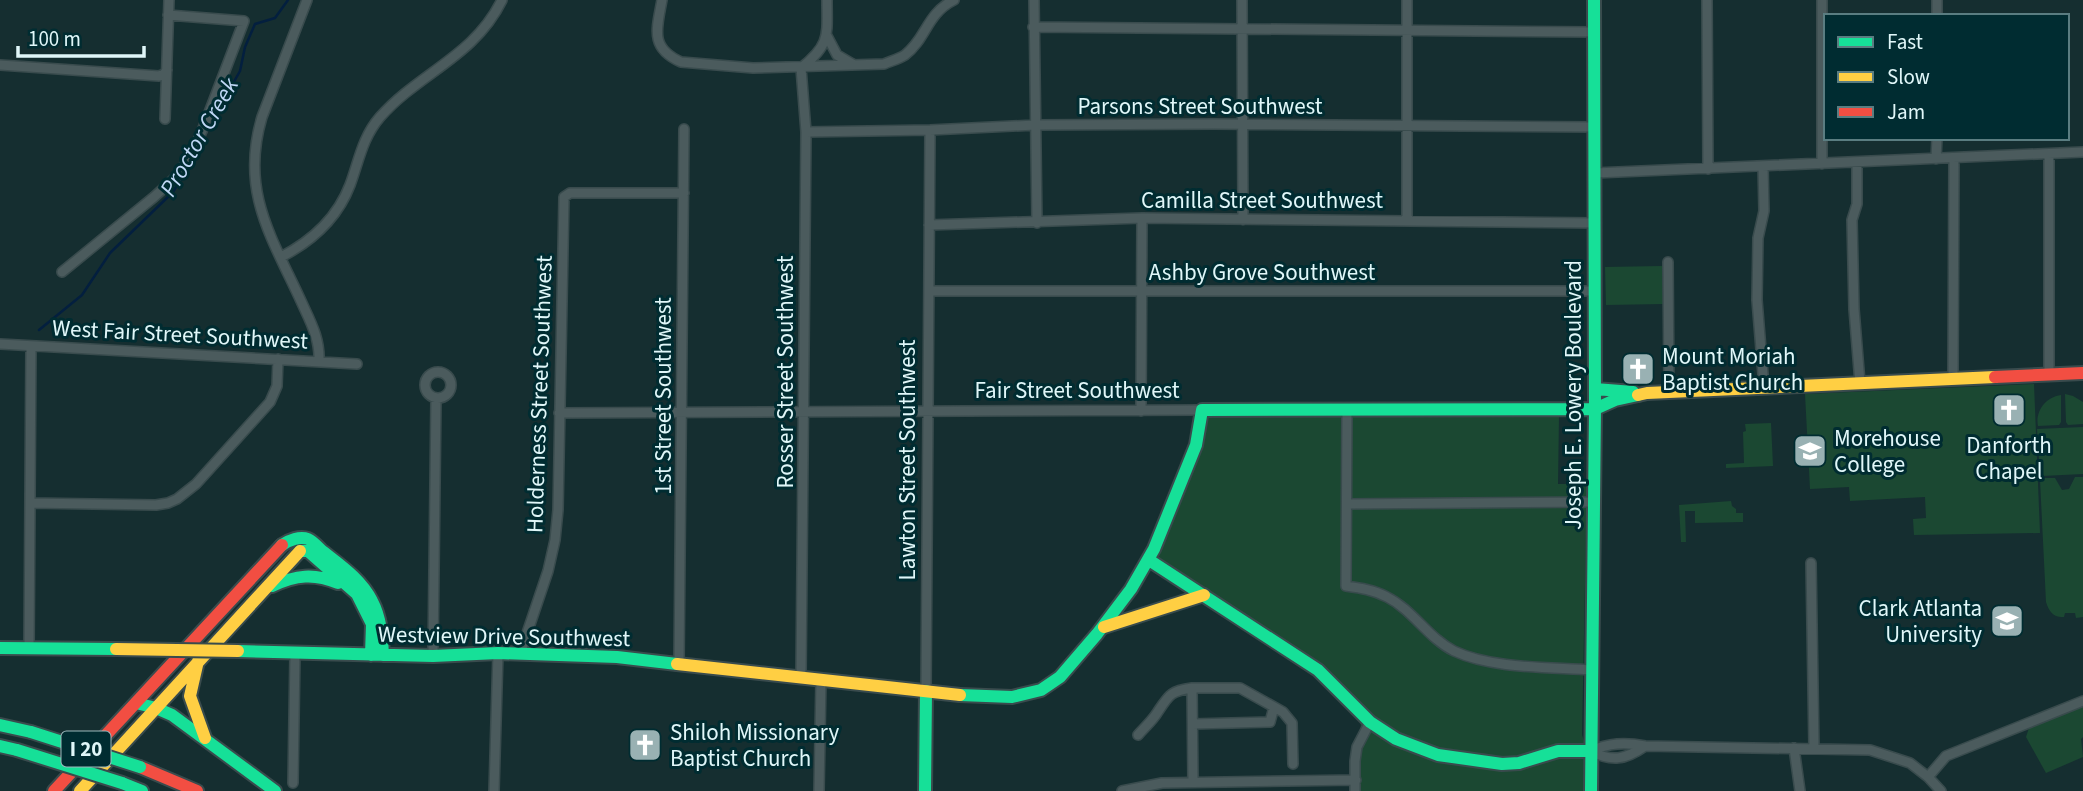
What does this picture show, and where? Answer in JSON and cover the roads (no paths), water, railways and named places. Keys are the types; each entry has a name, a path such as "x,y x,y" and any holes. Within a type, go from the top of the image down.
{"main road":[{"name":"Joseph E. Lowery Boulevard","path":"1591,791 1595,409 1594,0"},
{"path":"1595,389 1647,393 2083,373"},
{"name":"Fair Street Southwest","path":"1202,411 1595,409 1615,400 1647,393"},
{"name":"Westview Drive Southwest","path":"0,648 433,656 520,653 617,657 926,691 1025,697 1038,693 1060,677 1133,587 1166,523 1200,432 1202,411"},
{"path":"296,537 300,551"},
{"path":"54,791 283,544 296,537 308,539 365,586 374,602 383,635 377,655"},
{"path":"80,791 300,551 308,551 357,594 372,624 377,655"},
{"path":"1149,560 1318,670 1370,722 1417,748 1451,757 1502,764 1519,763 1558,751 1590,751"},
{"path":"263,591 289,578 303,575 323,576 349,588"},
{"path":"1102,627 1204,595"},
{"path":"198,661 190,696 205,738"},
{"name":"Lawton Street Southwest","path":"925,791 926,691"},
{"path":"136,703 172,715 275,791"},
{"name":"I 20","path":"0,724 140,767 197,791"},
{"name":"I 20","path":"0,746 142,791"}],"street":[{"path":"165,119 169,0"},
{"path":"307,0 262,117 253,163 256,191 263,217 317,337 319,361"},
{"path":"281,257 311,239 335,214 349,187 364,142 380,118 402,96 464,50 485,30 502,0"},
{"path":"662,0 656,32 658,42 671,57 681,62 753,68 884,64 903,56 916,44 936,12 954,0"},
{"path":"801,68 817,56 827,36 827,0"},
{"path":"1034,0 1037,223"},
{"path":"1242,0 1243,220"},
{"path":"1407,0 1407,220"},
{"path":"1707,0 1708,169"},
{"path":"1822,0 1822,164"},
{"path":"62,272 176,177 191,156 202,131 244,20 169,15"},
{"path":"1033,27 1594,32"},
{"path":"827,36 837,55 855,65"},
{"path":"0,65 159,76 167,70"},
{"name":"Rosser Street Southwest","path":"801,68 806,132 801,677"},
{"name":"Parsons Street Southwest","path":"806,132 1035,125 1595,127"},
{"name":"1st Street Southwest","path":"679,663 684,130"},
{"name":"Lawton Street Southwest","path":"926,691 930,130"},
{"path":"1937,140 1937,159"},
{"path":"1595,173 2083,152"},
{"path":"2049,154 2049,374"},
{"path":"1953,379 1954,158"},
{"path":"1857,162 1857,204 1852,220 1854,309 1860,383"},
{"path":"1763,166 1764,211 1758,238 1757,300 1764,387"},
{"name":"Holderness Street Southwest","path":"520,653 548,571 558,510 564,197 570,193 684,193"},
{"path":"1141,411 1142,219"},
{"name":"Camilla Street Southwest","path":"929,225 1142,219 1595,223"},
{"path":"1668,262 1669,392"},
{"name":"Ashby Grove Southwest","path":"929,291 1595,291"},
{"name":"West Fair Street Southwest","path":"0,344 357,364"},
{"path":"29,649 31,346"},
{"path":"30,503 156,505 177,499 196,484 270,402 277,386 278,359"},
{"path":"433,656 436,398"},
{"path":"1348,410 1346,586 1370,590 1388,597 1437,640 1469,657 1495,663 1592,670"},
{"name":"Fair Street Southwest","path":"559,413 1202,411"},
{"path":"1347,504 1594,502"},
{"path":"1811,563 1814,748"},
{"path":"494,791 498,653"},
{"path":"293,783 295,654"},
{"path":"819,791 821,679"},
{"path":"1192,688 1193,782"},
{"path":"1138,735 1156,715 1167,696 1178,690 1240,688 1283,712 1292,723 1293,764"},
{"path":"1928,777 1947,757 2083,701"},
{"path":"1193,724 1269,722 1274,707"},
{"path":"1355,791 1357,747 1370,722"},
{"path":"1590,751 1617,743 1645,746 1870,750 1910,763 1941,791"},
{"path":"1590,751 1605,758 1617,758 1633,754 1645,746"},
{"path":"1794,748 1800,791"},
{"path":"1124,791 1161,783 1356,780"}],"waterway":[{"name":"Proctor Creek","path":"209,126 240,71 245,47 255,24 275,18 288,0"},
{"name":"Proctor Creek","path":"39,330 82,295 110,253 173,192 189,166"}],"place":[{"name":"Mount Moriah Baptist Church","path":"1638,369"},
{"name":"Danforth Chapel","path":"2009,410"},
{"name":"Morehouse College","path":"1810,451"},
{"name":"Clark Atlanta University","path":"2007,621"},
{"name":"Shiloh Missionary Baptist Church","path":"645,745"}]}
